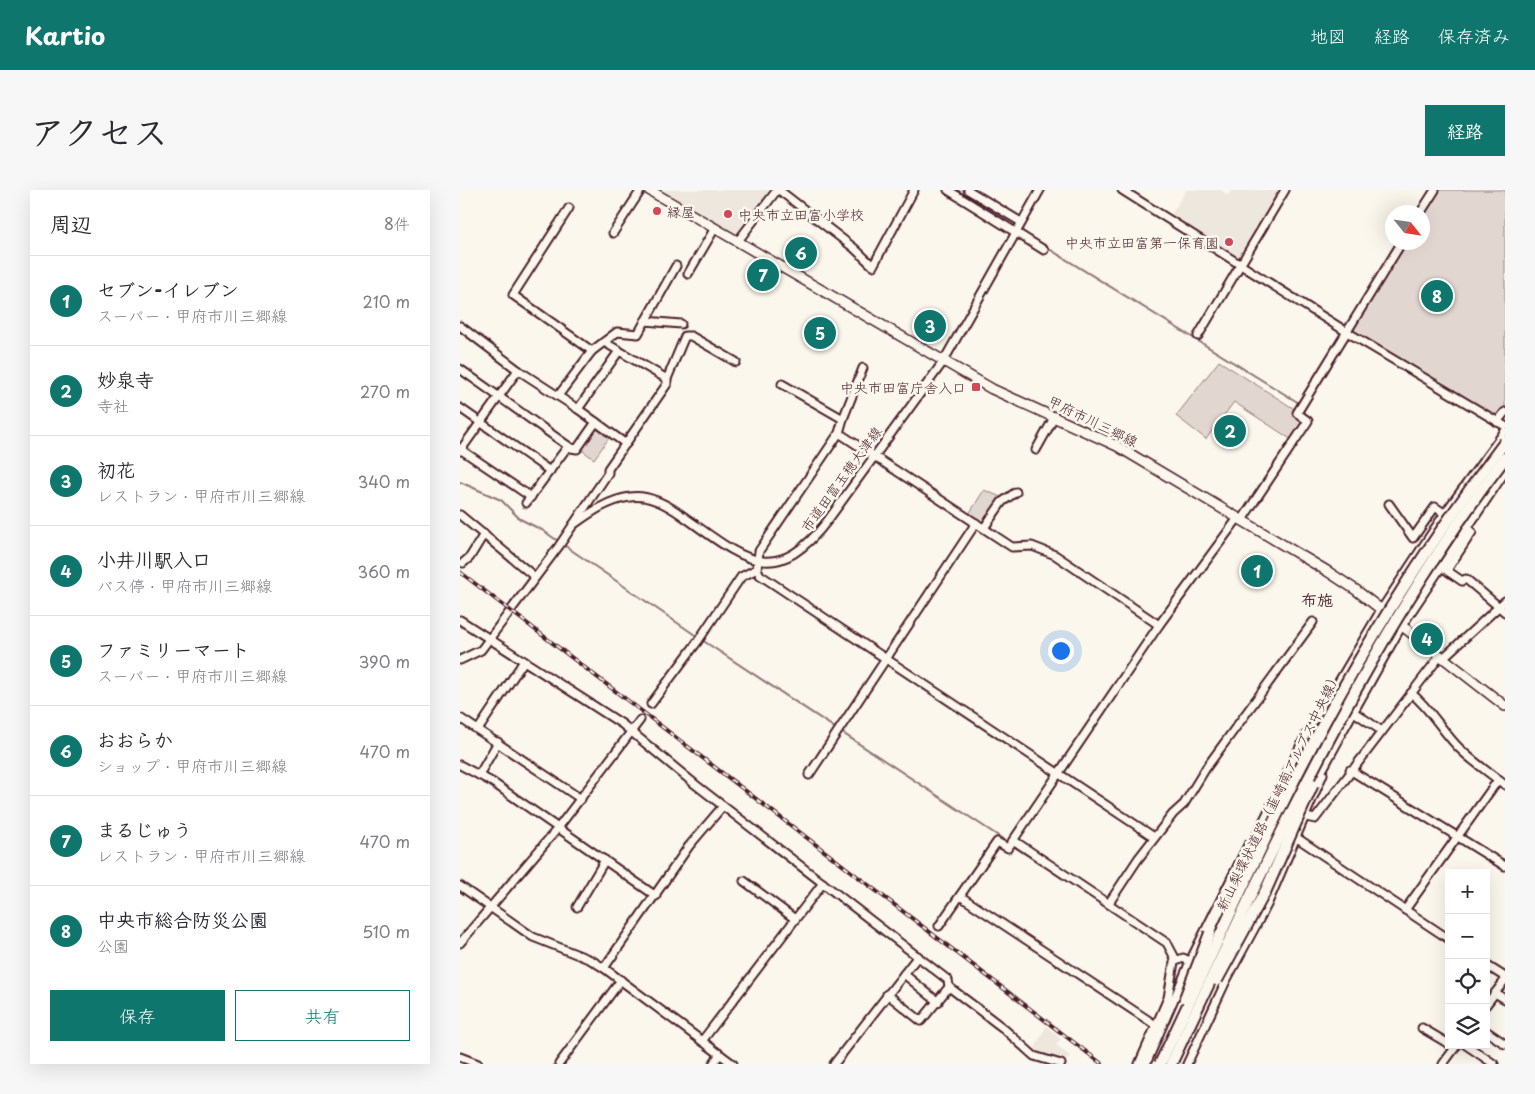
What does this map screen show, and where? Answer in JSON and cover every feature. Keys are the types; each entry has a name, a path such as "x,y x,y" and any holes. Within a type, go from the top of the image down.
{"highway":[{"name":"新山梨環状道路（韮崎南アルプス中央線）","path":"1166,1063 1180,1024 1291,788 1345,685 1414,570 1505,442"},
{"name":"新山梨環状道路（韮崎南アルプス中央線）","path":"1166,1063 1195,1014 1301,792 1355,689 1431,563 1505,458"},
{"path":"1180,1024 1182,1005 1210,933 1290,774 1307,736"},
{"path":"1195,1014 1215,984 1255,913 1313,784 1337,740"}],"main road":[{"name":"甲府市川三郷線","path":"649,190 943,362 992,389 1055,416 1117,446 1327,570 1382,610 1401,627 1505,706"}],"street":[{"path":"613,233 641,190"},
{"path":"738,241 778,190 854,248 873,266 914,190"},
{"path":"948,190 1018,228"},
{"path":"968,190 1044,250"},
{"name":"市道田富玉穂大津線","path":"460,660 481,650 573,526 595,510 613,502 632,497 652,500 675,510 738,554 757,560 764,561 789,557 812,540 943,362 1040,190"},
{"path":"1122,190 1347,332 1505,426"},
{"path":"1198,336 1285,190"},
{"path":"1425,205 1435,190"},
{"path":"569,208 513,295 592,351"},
{"path":"688,274 715,228"},
{"path":"939,926 997,842 1008,848 1159,625 1240,519 1308,421 1298,413 1397,250"},
{"path":"558,396 592,351 617,332 638,334 676,266"},
{"path":"645,321 681,324"},
{"path":"460,326 518,370 578,409 626,444"},
{"path":"573,526 626,444 668,384 667,379 685,336 691,336 736,362"},
{"path":"604,342 667,379"},
{"path":"578,409 619,351"},
{"path":"863,368 839,433 759,551 757,569 760,575 1154,837"},
{"path":"460,369 568,446 577,449 596,422"},
{"path":"518,370 460,450 528,500 568,446"},
{"path":"782,384 843,419"},
{"path":"460,408 550,471"},
{"path":"1497,422 1505,412"},
{"path":"1036,450 1055,416"},
{"path":"1146,1064 1191,962 1274,792 1329,696 1382,610 1446,513 1505,431"},
{"path":"839,433 1012,547 1032,546 1055,555 1159,625"},
{"path":"1188,1064 1226,981 1267,905 1306,817 1337,740 1352,710 1401,627 1444,568 1466,528 1505,472"},
{"path":"984,528 1002,502 1016,492"},
{"path":"1389,504 1413,538 1435,507 1466,528"},
{"path":"460,516 535,577"},
{"path":"809,775 976,523"},
{"path":"463,563 470,557 484,534"},
{"path":"1444,568 1462,581 1466,579 1505,612"},
{"path":"651,704 700,638 741,577 757,569"},
{"path":"1306,817 1315,819 1350,770 1441,657 1505,602"},
{"path":"460,620 622,724 723,806 948,980 948,987 921,1021 887,994"},
{"path":"1109,903 1154,837 1184,804 1206,768 1313,622"},
{"path":"478,730 524,661"},
{"path":"1411,693 1431,712 1434,719 1459,748 1505,785"},
{"path":"1329,696 1382,731"},
{"path":"460,718 581,799"},
{"path":"460,943 558,828 640,720"},
{"path":"479,775 498,742"},
{"path":"460,765 479,775 656,896"},
{"path":"1350,770 1505,866"},
{"path":"1405,910 1456,836 1498,780"},
{"path":"604,968 656,896 689,846 723,806"},
{"path":"1297,838 1445,936"},
{"path":"1013,840 1167,942 1176,960"},
{"path":"577,907 605,860"},
{"path":"744,881 795,919"},
{"path":"702,1041 823,883"},
{"path":"460,886 533,937 591,960 604,968 733,1064"},
{"path":"960,896 1157,1026"},
{"path":"834,1064 918,956"},
{"path":"1139,1064 1168,998 1172,964 1176,960 1183,958 1226,981"},
{"path":"1487,1004 1505,978 1490,967"},
{"path":"904,974 938,1002"},
{"path":"559,1064 621,980"},
{"path":"948,987 1003,1028 1034,1056 1061,1064"},
{"path":"1495,993 1505,1000"},
{"path":"1422,1028 1445,1042"},
{"path":"1490,1034 1505,1044"},
{"path":"1443,1064 1450,1049"},
{"path":"1472,1049 1494,1064"},
{"path":"713,1064 720,1054"},
{"path":"460,1057 478,1064"}],"shaded area":[{"name":"中央市立田富小学校","path":"661,190 773,190 739,237"},
{"name":"中央市立田富第一保育園","path":"1186,190 1220,190 1228,195 1232,190 1283,190 1240,264 1168,220"},
{"path":"1435,190 1505,190 1505,412 1497,422 1347,332 1398,250 1430,250 1430,205 1426,205"},
{"path":"1219,361 1296,410 1294,414 1303,423 1292,440 1234,402 1206,439 1176,416"},
{"path":"595,428 609,438 594,459 580,449"},
{"path":"984,490 1003,498 983,523 969,514"},
{"path":"1046,1026 1061,1039 1056,1045 1070,1056 1066,1062 1034,1050"}],"waterway":[{"path":"955,190 1016,228"},
{"path":"1020,231 1299,403"},
{"path":"460,482 501,500 520,519 542,530 698,637"},
{"path":"702,640 1009,843"},
{"path":"1013,846 1165,946"}],"railway":[{"path":"460,572 1102,1064"}],"place":[{"name":"縁屋","path":"657,211"},
{"name":"中央市立田富小学校","path":"728,214"},
{"name":"中央市立田富第一保育園","path":"1229,242"},
{"name":"おおらか","path":"801,253"},
{"name":"まるじゅう","path":"763,275"},
{"name":"中央市総合防災公園","path":"1437,296"},
{"name":"初花","path":"930,326"},
{"name":"ファミリーマート","path":"820,333"},
{"name":"中央市田富庁舎入口","path":"976,387"},
{"name":"妙泉寺","path":"1230,431"},
{"name":"セブン-イレブン","path":"1257,571"},
{"name":"小井川駅入口","path":"1427,639"}],"district":[{"name":"布施","path":"1317,599"}]}
